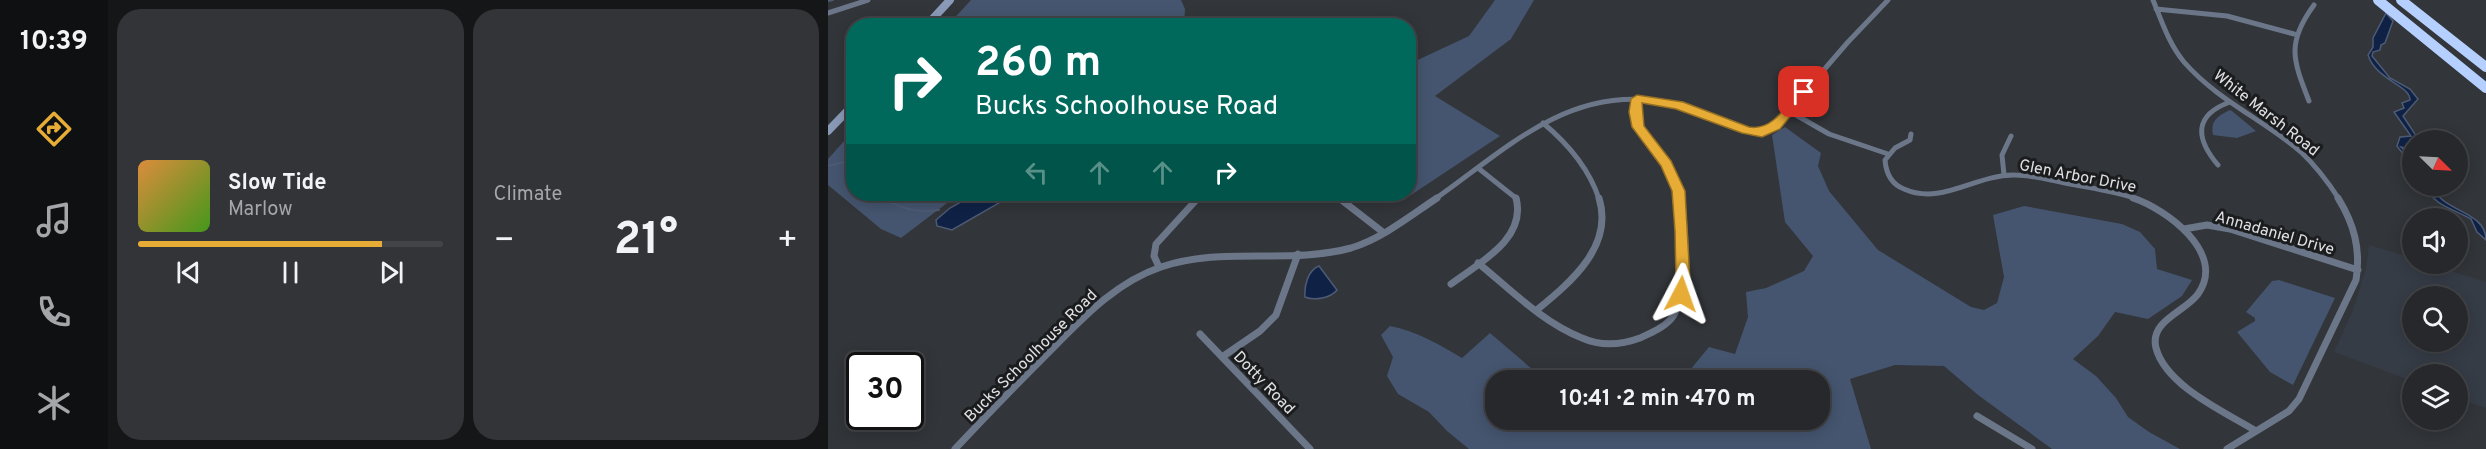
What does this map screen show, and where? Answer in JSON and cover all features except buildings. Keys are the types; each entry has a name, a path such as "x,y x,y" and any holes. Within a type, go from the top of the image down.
{"highway":[{"path":"2378,0 2485,84"},
{"path":"2401,0 2486,68"},
{"path":"2436,27 2486,58"}],"main road":[{"path":"933,18 950,0"},
{"path":"828,131 846,112"}],"street":[{"path":"828,13 868,0"},
{"name":"Bucks Schoolhouse Road","path":"955,449 1098,304 1131,280 1159,267 1212,255 1298,254 1349,248 1384,233 1543,123 1584,105 1611,100 1637,99 1678,105 1754,133 1768,131 1780,121 1888,0"},
{"name":"White Marsh Road","path":"2153,0 2171,45 2201,79 2290,143 2322,174 2355,229 2359,250 2358,270 2345,304 2299,399 2289,411 2227,449"},
{"path":"2309,101 2293,53 2294,34 2301,20 2314,5"},
{"path":"2156,9 2228,16 2294,34"},
{"path":"1478,263 1573,334 1597,342 1610,344 1635,340 1657,330 1673,315 1683,281 1682,207 1667,164 1638,127 1635,112 1637,99"},
{"path":"2218,165 2205,148 2204,122 2211,111 2230,102"},
{"path":"1789,111 1829,134 1888,154 1910,140 1911,134"},
{"path":"1538,309 1568,283 1591,256 1601,233 1604,217 1601,197 1591,176 1556,133 1543,123"},
{"path":"2004,175 2002,155 2011,136"},
{"name":"Glen Arbor Drive","path":"1888,154 1885,167 1887,175 1898,186 1920,195 1945,194 1982,180 2004,175 2026,176 2136,198 2160,210 2184,229 2197,246 2205,272 2203,283 2194,299 2159,328 2155,337 2155,347 2166,369 2178,382 2256,431"},
{"path":"1451,284 1511,236 1518,224 1520,209 1516,197 1478,168"},
{"path":"1159,267 1154,256 1156,244 1195,201"},
{"path":"1343,201 1384,233"},
{"name":"Annadaniel Drive","path":"2184,229 2207,225 2230,229 2358,270"},
{"path":"1222,357 1260,331 1276,315 1298,254"},
{"name":"Dotty Road","path":"1200,334 1310,449"},
{"path":"1977,416 2032,449"}],"shaded area":[{"path":"971,0 1181,0 1185,9 1184,18 954,18"},
{"path":"1495,0 1534,0 1511,39 1435,96 1500,136 1416,192 1416,61 1469,36"},
{"path":"2386,13 2393,21 2385,43 2381,45 2380,50 2373,52 2372,56 2390,78 2410,89 2418,99 2403,116 2412,130 2407,130 2394,112 2404,108 2402,103 2410,100 2409,95 2378,70 2368,55 2373,47 2373,38"},
{"path":"2230,110 2256,131 2237,138 2213,135 2212,130 2216,119"},
{"path":"1785,127 1821,153 1818,166 1829,191 1878,250 1971,307 1984,310 1997,303 2004,277 1993,215 2024,206 2122,224 2140,232 2155,249 2157,269 2192,280 2182,296 2148,319 2115,312 2098,336 2073,359 2096,376 2116,398 2128,417 2180,449 2052,449 1978,395 1944,366 1895,365 1850,379 1871,449 1469,449 1429,412 1398,394 1387,376 1393,357 1381,335 1390,326 1436,343 1462,358 1490,333 1533,370 1485,370 1485,430 1830,430 1830,370 1690,370 1709,347 1735,354 1748,317 1746,292 1766,288 1804,271 1813,256 1785,222 1772,135"},
{"path":"2402,137 2402,153 2397,146"},
{"path":"846,139 846,200 828,185 828,159"},
{"path":"2432,196 2438,196 2456,208 2449,208"},
{"path":"847,201 950,201 901,238 881,229"},
{"path":"962,201 1001,201 952,230 937,226 936,220"},
{"path":"2468,215 2479,223 2484,230 2486,240 2477,232"},
{"path":"2369,245 2402,255 2402,274 2461,274 2486,282 2486,408 2468,402 2468,364 2402,364 2402,377 2334,352 2353,310 2366,269"},
{"path":"1319,266 1337,290 1322,298 1305,297 1308,279 1312,271"},
{"path":"2279,280 2335,298 2293,385 2270,372 2237,332 2255,321 2255,318 2246,312 2272,281"}],"waterway":[{"path":"828,1 833,0"},
{"path":"828,166 843,162 846,164"},
{"path":"889,201 907,209 939,210"}],"route":[{"path":"1681,294 1683,281 1682,207 1667,164 1638,127 1635,112 1637,99 1657,100 1678,105 1754,133 1762,133 1775,126 1804,92"}]}
